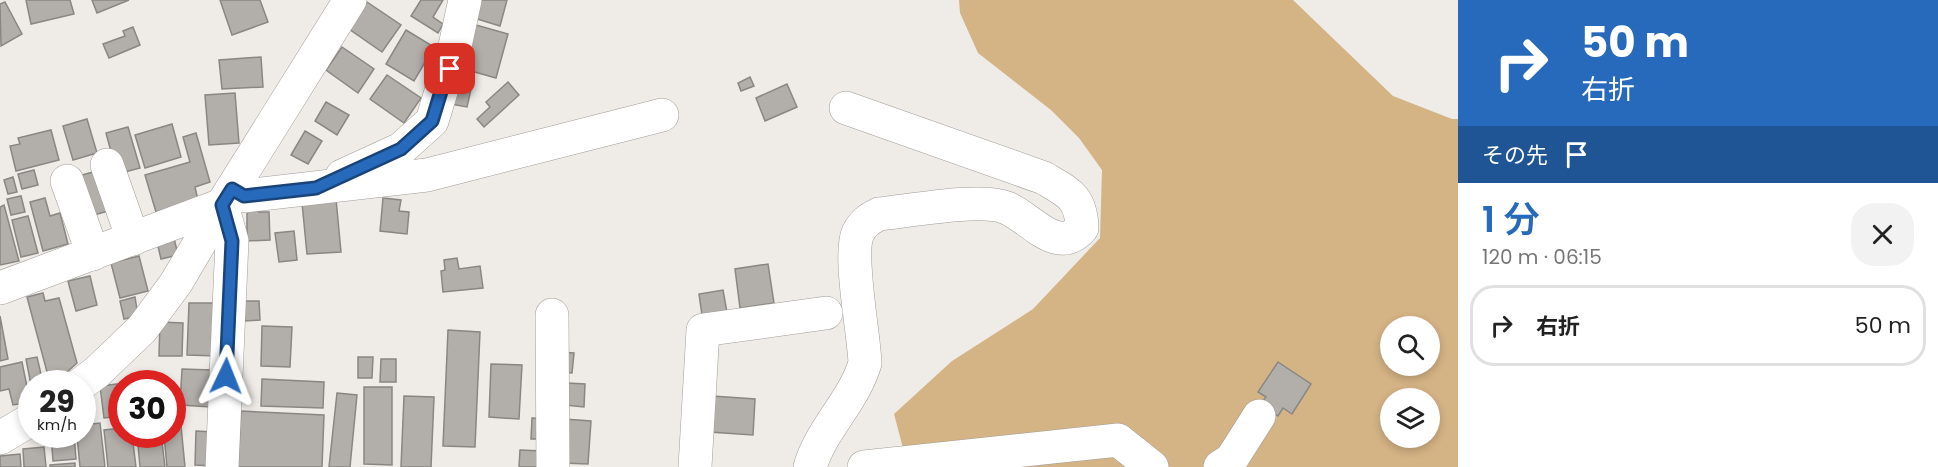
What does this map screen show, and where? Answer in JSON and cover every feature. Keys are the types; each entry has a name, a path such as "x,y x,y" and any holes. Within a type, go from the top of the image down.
{"street":[{"path":"96,373 142,329 176,283 350,0"},
{"path":"316,188 401,149 432,121 450,69 465,0"},
{"path":"810,467 819,446 861,378 866,363 854,252 858,234 866,221 879,214 984,202 1006,207 1052,237 1062,239 1074,237 1082,228 1081,213 1071,194 1044,178 846,108"},
{"path":"0,288 133,239 227,197 427,175 662,115"},
{"path":"107,165 133,239"},
{"path":"67,182 93,254"},
{"path":"222,467 232,241 227,197"},
{"path":"695,467 704,330 826,313"},
{"path":"552,315 553,467"},
{"path":"1220,467 1231,460 1259,416"},
{"path":"0,438 18,427"},
{"path":"864,467 1118,440 1152,467"}],"shaded area":[{"path":"959,0 1293,0 1393,96 1452,119 1458,119 1458,467 908,467 894,414 952,361 1033,309 1100,238 1102,170 1079,138 1051,110 978,53 960,13"}],"building":[{"path":"26,0 70,0 74,14 31,24"},
{"path":"92,0 129,0 97,13"},
{"path":"220,0 260,0 268,22 232,35"},
{"path":"421,0 443,0 433,17 443,24 438,33 411,16"},
{"path":"480,0 507,0 500,26 474,18"},
{"path":"5,2 22,34 1,46 0,4"},
{"path":"367,2 401,25 382,52 349,29"},
{"path":"476,25 508,34 496,78 464,69"},
{"path":"133,27 140,45 109,58 103,44 125,36 123,31"},
{"path":"406,30 434,47 414,81 386,64"},
{"path":"342,47 374,69 358,93 326,70"},
{"path":"261,57 263,87 222,89 219,60"},
{"path":"387,75 421,98 404,123 370,99"},
{"path":"750,77 754,86 741,91 738,83"},
{"path":"508,82 519,95 484,127 477,119 490,107 486,102"},
{"path":"787,84 797,107 765,121 756,98"},
{"path":"453,86 471,89 467,107 450,104"},
{"path":"235,93 239,143 209,145 205,95"},
{"path":"326,102 349,115 337,135 315,121"},
{"path":"87,119 97,153 73,160 63,126"},
{"path":"172,124 181,157 145,168 135,135"},
{"path":"128,127 140,168 117,174 106,133"},
{"path":"51,130 59,160 16,171 10,146 20,144 18,138"},
{"path":"305,131 322,141 308,164 291,155"},
{"path":"196,133 210,182 195,187 198,200 156,212 145,175 190,162 183,137"},
{"path":"34,170 38,185 22,189 18,174"},
{"path":"97,171 108,211 94,215 78,176"},
{"path":"13,177 17,192 8,194 4,180"},
{"path":"21,196 25,212 11,215 7,199"},
{"path":"45,198 50,216 60,213 68,244 43,251 30,202"},
{"path":"383,198 401,200 399,211 409,212 407,234 380,231"},
{"path":"336,199 341,252 307,254 302,203"},
{"path":"247,202 259,202 259,212 269,212 270,240 247,241"},
{"path":"4,205 19,261 0,265 0,207"},
{"path":"28,216 38,253 21,257 12,220"},
{"path":"294,231 297,260 279,262 275,233"},
{"path":"174,238 178,255 161,259 157,242"},
{"path":"139,256 148,291 120,298 111,263"},
{"path":"457,258 459,269 480,266 483,288 443,292 441,271 445,270 444,260"},
{"path":"768,264 774,303 740,308 735,269"},
{"path":"90,276 97,305 76,311 68,281"},
{"path":"723,290 728,318 703,322 699,294"},
{"path":"43,293 45,301 59,298 77,363 69,370 46,370 27,297"},
{"path":"135,297 138,316 124,319 120,301"},
{"path":"243,301 259,301 260,320 245,321"},
{"path":"189,303 218,303 217,356 187,355"},
{"path":"0,316 8,359 0,361"},
{"path":"160,322 183,323 182,356 159,356"},
{"path":"262,326 292,327 290,367 261,366"},
{"path":"448,330 480,332 475,447 443,446"},
{"path":"560,352 574,353 572,373 559,372"},
{"path":"37,357 40,370 28,370 26,359"},
{"path":"358,357 373,357 372,378 358,378"},
{"path":"381,359 396,359 396,382 380,382"},
{"path":"22,362 24,370 18,370 18,404 13,405 9,389 0,391 0,367"},
{"path":"1278,362 1311,384 1292,414 1283,408 1278,416 1261,404 1266,397 1258,392"},
{"path":"491,364 522,365 519,419 489,417"},
{"path":"182,369 212,370 211,407 186,405 186,370"},
{"path":"262,379 324,382 323,408 261,406"},
{"path":"567,383 585,384 584,407 565,405"},
{"path":"108,385 108,418 104,418 100,386"},
{"path":"364,387 392,387 392,465 364,464"},
{"path":"337,393 357,395 350,467 329,467"},
{"path":"404,396 434,397 431,467 401,467"},
{"path":"712,396 755,399 753,435 709,432"},
{"path":"241,411 324,415 322,467 238,467"},
{"path":"532,418 544,419 544,439 531,439"},
{"path":"564,419 591,421 588,464 561,463"},
{"path":"96,423 100,423 105,467 80,467 78,448 96,448"},
{"path":"104,430 108,430 108,448 134,448 136,467 108,467"},
{"path":"196,431 214,432 213,466 195,465"},
{"path":"44,448 46,467 24,467 23,449"},
{"path":"52,448 75,448 76,459 53,461"},
{"path":"138,448 163,448 165,467 140,467"},
{"path":"165,448 183,448 185,467 167,467"},
{"path":"520,450 543,451 542,467 519,467"},
{"path":"20,454 21,467 0,467 0,456"},
{"path":"75,463 75,467 50,467 50,465"}],"route":[{"path":"226,376 232,241 222,205 232,189 244,196 316,188 401,149 432,121 450,69"}]}
